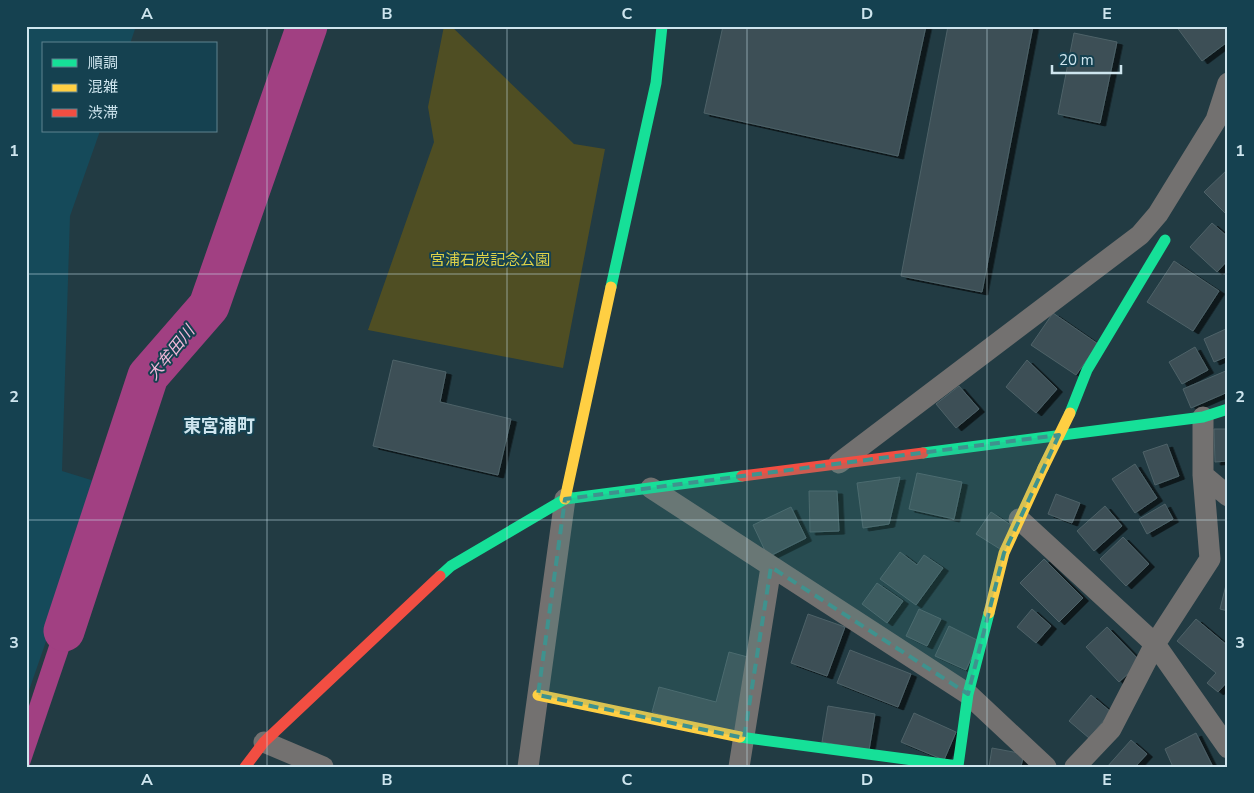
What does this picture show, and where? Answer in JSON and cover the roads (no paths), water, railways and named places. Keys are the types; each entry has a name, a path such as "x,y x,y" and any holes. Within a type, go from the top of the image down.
{"street":[{"path":"528,767 565,499 656,83 662,26"},
{"path":"839,463 1140,235 1158,214 1216,120 1228,83"},
{"path":"538,695 744,738 958,766 968,694 1004,553 1070,413 1086,370 1165,240"},
{"path":"245,767 264,742 451,566 565,499 1203,417 1228,410"},
{"path":"1075,767 1111,729 1154,644 1210,560 1203,475 1203,417"},
{"path":"1203,475 1228,496"},
{"path":"650,488 968,694 1046,767"},
{"path":"1020,519 1154,644 1228,748"},
{"path":"739,767 771,566"},
{"path":"264,742 322,767"}],"waterway":[{"name":"大牟田川","path":"64,631 148,376 209,306 307,26"}],"district":[{"name":"東宮浦町","path":"219,426"}],"park label":[{"name":"宮浦石炭記念公園","path":"490,260"}]}
